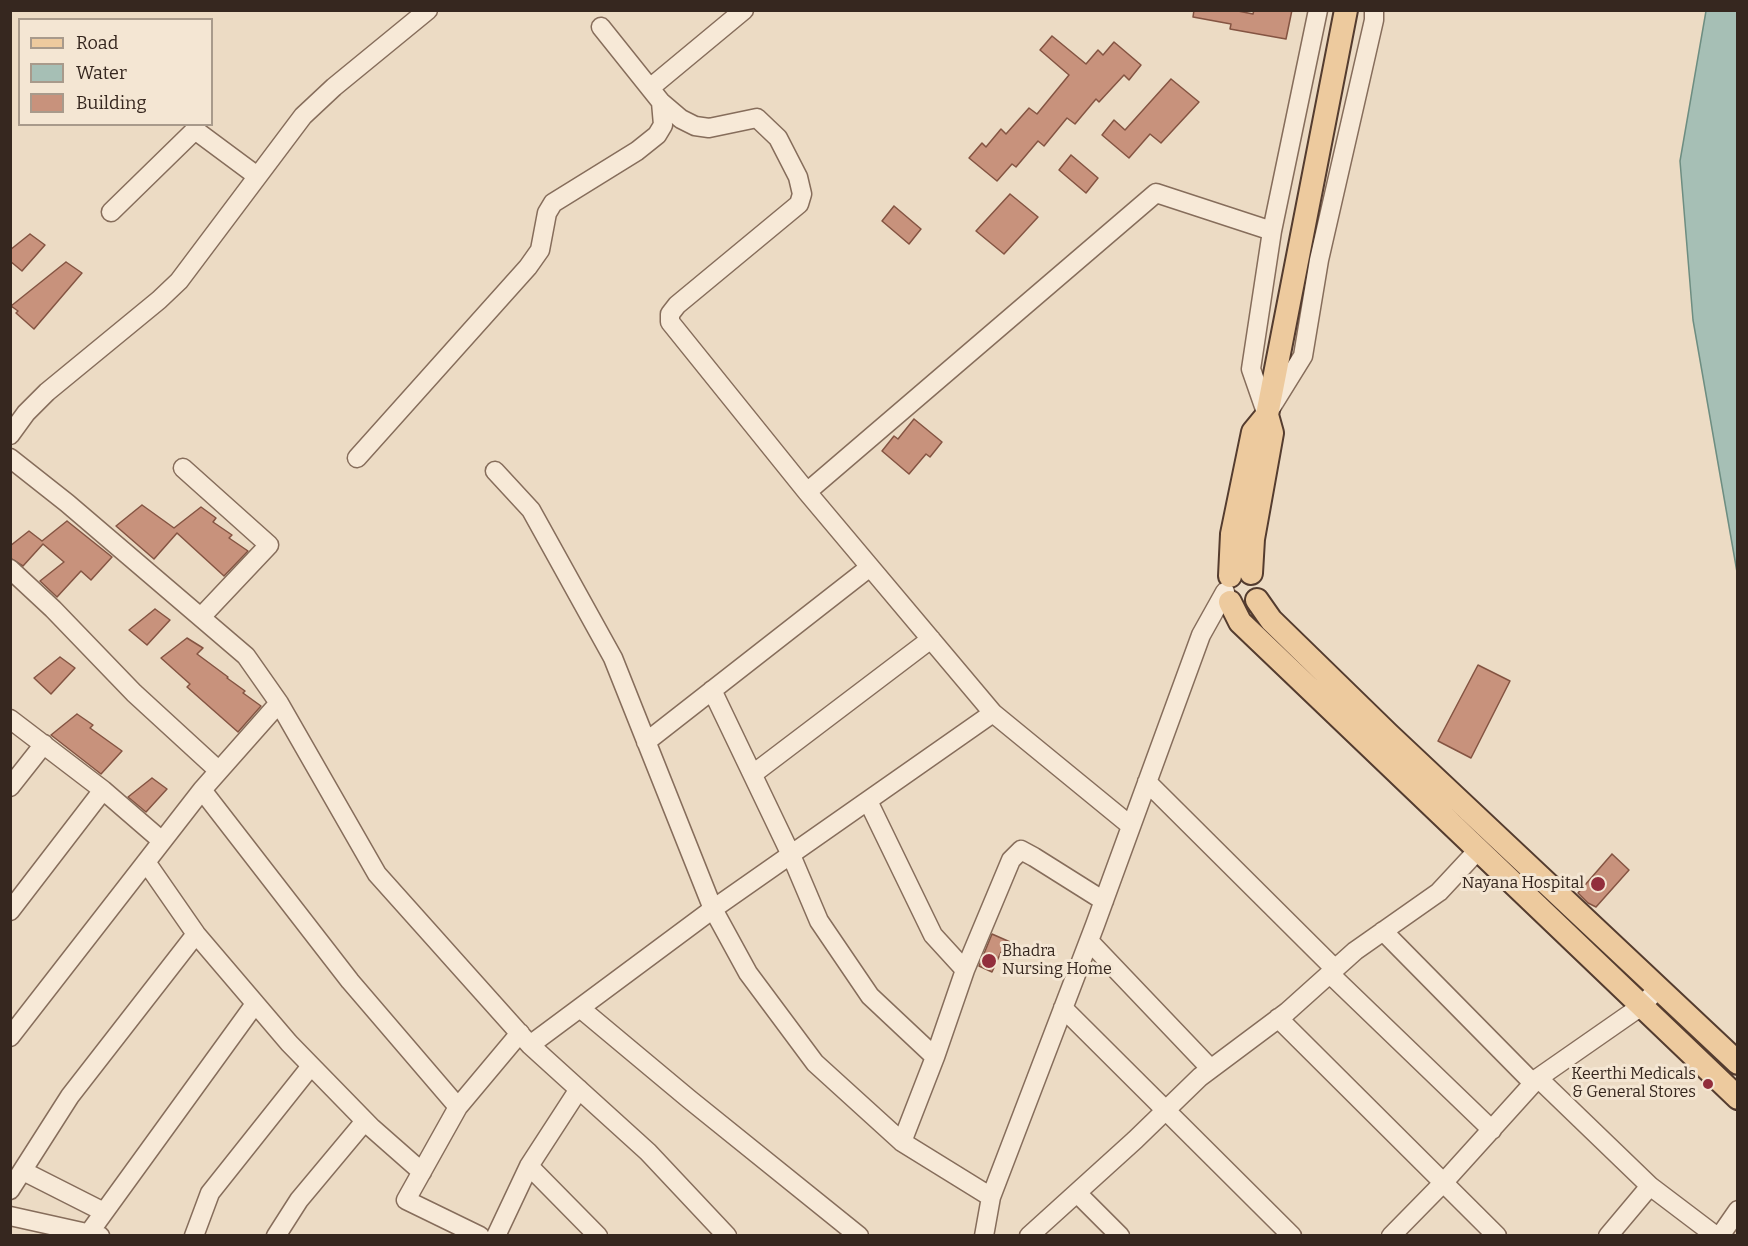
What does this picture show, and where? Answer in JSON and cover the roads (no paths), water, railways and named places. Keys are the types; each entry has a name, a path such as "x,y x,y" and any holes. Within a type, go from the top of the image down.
{"main road":[{"path":"1346,10 1267,415 1272,433 1253,539 1234,586 1240,622 1737,1098"},
{"path":"1234,586 1241,607 1253,604 1257,600 1271,620 1388,734 1737,1063"}],"street":[{"path":"10,435 26,413 47,392 159,300 179,280 303,116 334,87 428,10"},
{"path":"656,95 744,10"},
{"path":"1267,415 1251,369 1272,231 1318,10"},
{"path":"1267,415 1303,356 1319,260 1374,20 1374,10"},
{"path":"601,27 656,95 681,119 695,126 709,128 757,118 778,138 798,177 802,194 799,204 677,305 670,314 670,322 807,492 993,713 1131,826"},
{"path":"357,458 528,267 540,250 548,213 553,203 637,151 657,135 663,125 656,95"},
{"path":"111,212 195,130 257,176"},
{"path":"807,492 1156,193 1272,231"},
{"path":"10,458 246,656 279,703 377,874 525,1039 648,1152 727,1236"},
{"path":"183,468 268,545 201,617"},
{"path":"495,471 531,510 613,658 713,909 748,973 815,1063 902,1142 991,1197"},
{"path":"646,742 870,567"},
{"path":"10,569 53,609 134,693 219,771"},
{"path":"984,1236 991,1197 1104,901 1201,635 1234,586"},
{"path":"753,774 931,639"},
{"path":"712,690 791,855 819,921 870,996 935,1057"},
{"path":"10,1036 202,790 279,703"},
{"path":"480,1236 406,1200 458,1107 525,1039 580,1008 713,909 993,713"},
{"path":"10,719 103,790 162,841"},
{"path":"10,787 44,744"},
{"path":"1147,782 1491,1130"},
{"path":"10,911 103,790"},
{"path":"202,790 350,981 458,1107"},
{"path":"868,801 933,935 965,970"},
{"path":"1029,1236 1211,1069 1278,1018 1355,951 1438,892 1479,849"},
{"path":"902,1142 965,970 1011,860 1021,850 1104,901"},
{"path":"146,862 196,934 255,1004 364,1121 422,1172"},
{"path":"1383,931 1536,1080 1650,1186 1718,1236 1737,1210"},
{"path":"10,1190 70,1096 196,934"},
{"path":"1089,941 1211,1069"},
{"path":"1391,1236 1444,1182 1536,1080 1640,1007 1659,988"},
{"path":"10,1216 94,1234 104,1212 255,1004"},
{"path":"580,1008 858,1236"},
{"path":"1063,1008 1292,1236"},
{"path":"1278,1018 1497,1236"},
{"path":"194,1236 210,1193 311,1066"},
{"path":"496,1236 529,1166 579,1089"},
{"path":"276,1236 299,1200 364,1121"},
{"path":"529,1166 598,1236"},
{"path":"23,1171 104,1212"},
{"path":"1608,1236 1650,1186"},
{"path":"1077,1193 1120,1236"}],"water":[{"path":"1706,11 1737,11 1737,572 1693,320 1680,161"}],"place":[{"name":"Nayana Hospital","path":"1598,884"},
{"name":"Bhadra Nursing Home","path":"989,961"},
{"name":"Keerthi Medicals & General Stores","path":"1708,1084"}]}
